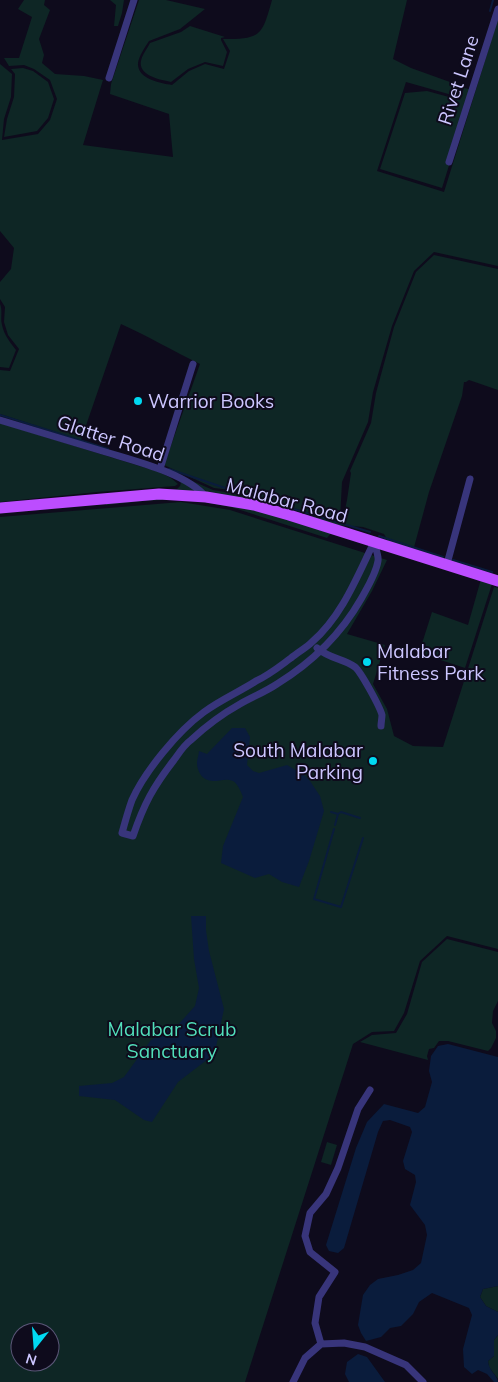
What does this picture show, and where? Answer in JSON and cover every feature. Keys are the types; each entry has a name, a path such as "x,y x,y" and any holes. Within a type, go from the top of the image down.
{"main road":[{"name":"Malabar Road","path":"0,508 159,494 206,497 254,505 498,580"}],"street":[{"path":"110,78 134,0"},
{"name":"Rivet Lane","path":"449,162 498,9"},
{"path":"160,469 193,364"},
{"name":"Glatter Road","path":"0,420 160,469 192,484 206,497"},
{"path":"447,564 470,479"},
{"path":"374,542 378,559 366,589 347,621 335,636 300,668 212,722 189,741 156,784 147,800 133,836 122,833 132,800 145,777 170,744 209,708 266,676 312,642 326,628 348,596 374,542"},
{"path":"312,642 328,656 348,663 357,669 382,713 381,726"},
{"path":"255,682 262,693"},
{"path":"182,731 189,741"},
{"path":"321,1344 315,1323 319,1298 335,1272 310,1252 305,1236 310,1213 326,1194 338,1168 358,1109 370,1090"},
{"path":"293,1382 305,1358 321,1344 344,1343 364,1348 406,1365 422,1382"}],"green space":[{"path":"24,0 45,0 44,5 50,10 39,39 44,55 42,63 55,74 84,76 103,80 83,145 173,157 169,114 110,94 111,84 139,0 166,0 205,9 180,29 149,41 142,52 138,63 141,73 150,79 172,85 189,71 205,64 224,69 230,51 223,39 245,38 258,33 265,21 272,0 407,0 393,59 411,68 461,86 459,97 406,82 377,171 444,192 498,19 498,266 434,252 414,271 392,326 373,392 368,422 342,482 340,520 231,490 214,488 164,465 200,364 121,324 81,440 0,414 0,370 10,371 19,349 8,335 4,322 5,307 0,299 0,282 11,269 14,248 0,231 0,64 12,74 11,97 4,119 2,140 38,134 50,120 57,99 50,80 34,69 24,65 9,66 4,58 19,58 32,17 18,9"},
{"path":"110,0 124,0 118,26 114,26 116,5"},
{"path":"190,26 225,37 221,38 227,52 223,66 205,62 188,69 171,82 147,74 141,66 141,61 150,43 181,32"},
{"path":"480,66 442,188 380,169 405,93 427,91 460,100 464,88 469,89 474,84"},
{"path":"23,68 33,71 48,82 54,99 48,118 37,131 4,137 14,97 15,74 11,69"},
{"path":"434,255 498,269 498,390 469,380 464,382 462,396 429,492 413,551 389,543 384,534 363,527 337,525 255,502 106,494 177,489 181,483 165,469 213,490 231,493 306,515 341,522 347,500 350,471 371,423 376,393 394,327 416,272"},
{"path":"0,304 3,329 16,350 9,368 0,367"},
{"path":"0,423 159,472 178,484 175,486 0,502"},
{"path":"159,498 206,500 253,509 332,532 327,538 231,507 182,499 106,505 106,502"},
{"name":"Malabar Scrub Sanctuary","path":"181,502 230,510 387,560 372,591 347,634 385,645 373,684 387,709 394,736 413,746 443,747 494,587 498,588 498,949 447,936 420,961 404,1013 394,1031 372,1032 353,1044 245,1382 0,1382 0,517"},
{"path":"481,579 492,584 465,668 419,653 432,612 468,625"},
{"path":"447,939 498,952 498,1001 493,1011 492,1023 496,1031 496,1038 491,1048 488,1051 448,1041 439,1041 434,1048 429,1049 428,1060 360,1042 372,1035 396,1033 407,1014 422,962"},
{"path":"327,1142 337,1145 331,1165 321,1162"},
{"path":"498,1286 498,1312 486,1306 480,1297 483,1289"},
{"path":"498,1335 498,1379 489,1367 488,1361 494,1356 494,1340"}],"water":[{"path":"232,728 245,728 250,737 247,765 253,771 259,773 287,765 304,775 320,796 324,811 299,887 282,882 269,874 255,878 221,863 223,846 243,797 238,786 233,781 209,781 204,778 198,770 197,761 199,751 207,754"},
{"path":"191,916 206,916 209,951 224,1009 216,1047 208,1059 178,1082 152,1122 144,1120 115,1100 79,1096 79,1086 112,1083 124,1077 151,1040 177,1026 195,1006 199,988 194,959"},
{"path":"448,1044 498,1057 498,1286 483,1289 480,1297 486,1306 498,1312 498,1335 494,1340 494,1356 488,1361 498,1382 494,1382 487,1374 478,1370 472,1374 464,1367 463,1349 472,1315 469,1308 432,1293 419,1302 413,1314 401,1326 390,1328 381,1337 366,1341 358,1325 363,1295 370,1285 378,1279 413,1270 421,1263 427,1235 425,1225 410,1205 416,1182 415,1175 405,1169 403,1161 412,1132 410,1127 390,1120 383,1121 378,1132 344,1248 338,1253 329,1251 326,1245 356,1148 367,1122 384,1104 418,1113 425,1107 432,1082 429,1071 431,1056 438,1046"},
{"path":"358,1354 367,1357 385,1382 349,1382 345,1374 347,1362"}],"waterway":[{"path":"490,11 493,0"},
{"path":"0,415 108,449"},
{"path":"169,469 234,491 370,532"},
{"path":"379,536 443,557"},
{"path":"453,560 492,572"},
{"path":"331,812 338,814"},
{"path":"335,825 338,814 341,812 360,818"},
{"path":"334,829 314,899 341,907 363,838"}],"place":[{"name":"Warrior Books","path":"138,401"},
{"name":"Malabar Fitness Park","path":"367,662"},
{"name":"South Malabar Parking","path":"373,761"}]}
